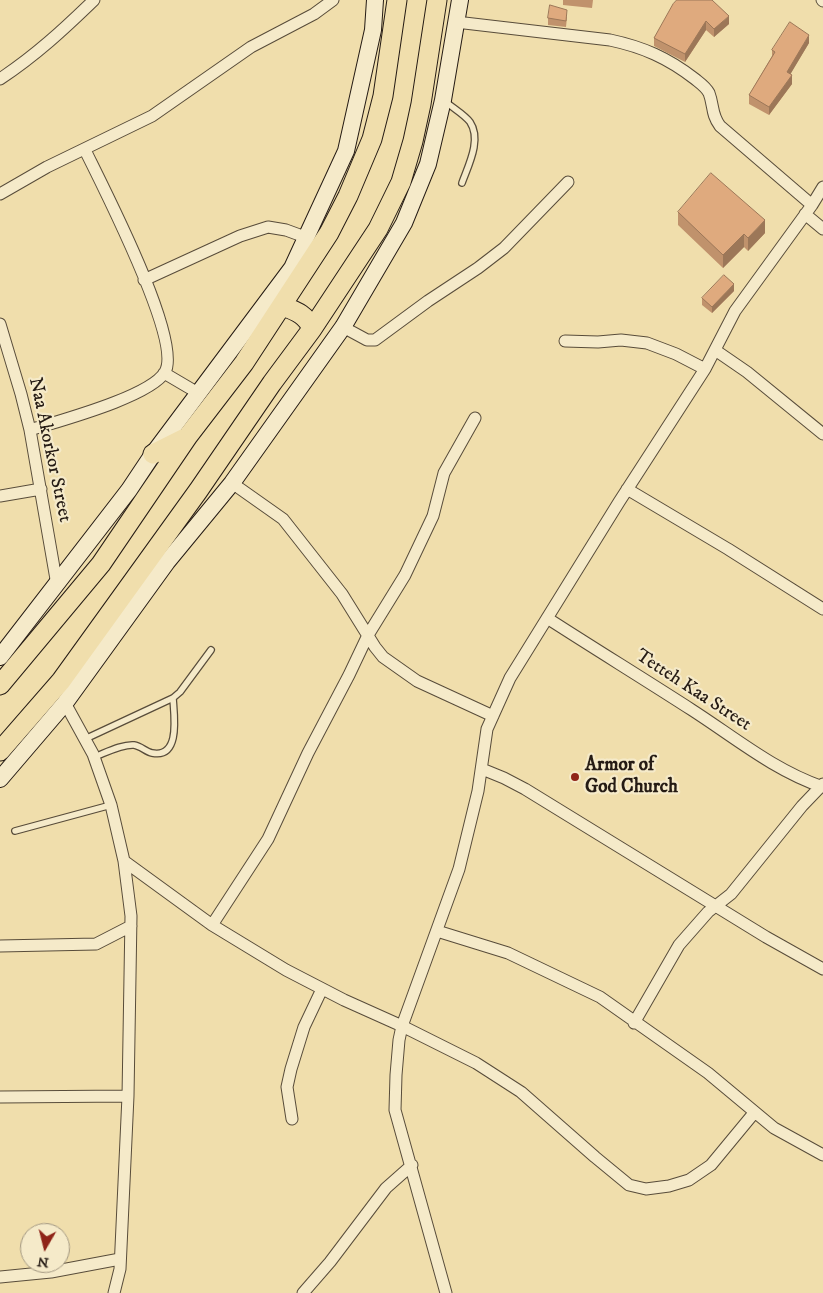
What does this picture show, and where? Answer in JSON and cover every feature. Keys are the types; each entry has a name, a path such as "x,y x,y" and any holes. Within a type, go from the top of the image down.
{"main road":[{"path":"0,685 101,564 188,436 244,363 329,233 348,196 372,139 384,96 397,0"},
{"path":"0,751 60,681 198,491 272,383 312,329 378,229 401,182 413,141 421,104 437,0"},
{"path":"283,306 303,315 312,329"},
{"path":"153,454 188,436"}],"street":[{"path":"0,79 27,62 59,35 94,0"},
{"path":"0,194 47,167 152,116 251,47 314,14 333,0"},
{"path":"0,657 129,490 153,454 292,268 346,151 373,30 376,0"},
{"path":"0,779 66,703 167,562 232,483 342,327 404,223 428,164 443,100 460,0"},
{"path":"456,22 610,40 634,45 654,53 680,68 705,87 714,117 720,126 809,210 823,229"},
{"path":"30,430 108,406 150,386 164,373 168,364 163,329 129,241 85,150"},
{"path":"342,327 367,340 375,340 504,248 568,182"},
{"path":"446,1293 412,1165 395,1110 398,1040 459,869 478,791 487,728 510,678 705,369 735,311 809,210 823,187"},
{"path":"144,280 240,236 268,227 286,230 305,237"},
{"name":"Naa Akorkor Street","path":"0,324 30,430 57,585"},
{"path":"565,340 598,342 621,340 647,343 676,354 705,369"},
{"path":"715,350 747,372 823,434"},
{"path":"164,373 198,393"},
{"path":"212,925 268,839 308,752 346,682 368,635 405,575 426,534 444,474 476,418"},
{"path":"232,483 283,519 342,594 374,647 383,657 417,681 493,716"},
{"path":"0,496 41,489"},
{"path":"627,490 728,549 823,609"},
{"name":"Tetteh Kaa Street","path":"547,618 693,710 760,755 796,776 822,786"},
{"path":"66,703 94,757 110,805 124,862 131,916 128,1096 120,1259 114,1293"},
{"path":"482,769 504,778 525,790 766,937 823,969"},
{"path":"634,1023 679,945 708,912 731,894 822,786"},
{"path":"124,862 212,925 286,970 476,1063 521,1092 629,1185 646,1190 689,1180 711,1165 754,1113"},
{"path":"0,946 96,944 131,926"},
{"path":"437,931 508,953 600,997 634,1023 708,1073 774,1128 823,1155"},
{"path":"292,1119 287,1087 291,1069 304,1027 322,989"},
{"path":"0,1097 128,1096"},
{"path":"303,1293 330,1262 386,1188 412,1165"},
{"path":"0,1277 51,1272 120,1259"}],"lane":[{"path":"443,100 470,122 475,137 472,154 462,183"},
{"path":"85,739 174,698 211,650"},
{"path":"94,757 128,745 135,745 150,753 160,753 169,748 174,738 174,698"},
{"path":"15,831 110,805"}],"building":[{"path":"677,0 712,0 729,16 714,29 706,21 685,54 654,38"},
{"path":"550,5 567,10 566,21 548,18"},
{"path":"790,22 809,35 787,72 792,75 769,107 749,95 775,52 772,50"},
{"path":"711,173 765,220 748,238 744,234 723,255 678,212"},
{"path":"724,275 734,284 712,307 702,298"}],"place":[{"name":"Armor of God Church","path":"575,777"}]}
